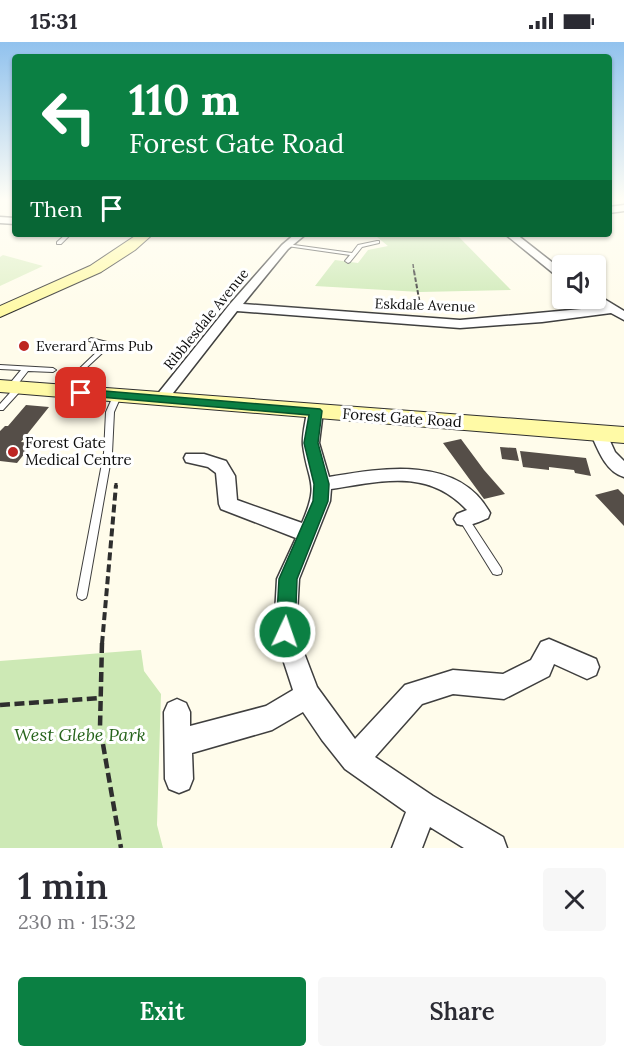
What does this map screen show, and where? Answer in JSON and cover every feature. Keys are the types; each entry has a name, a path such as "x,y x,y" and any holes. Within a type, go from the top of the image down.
{"street":[{"path":"0,312 90,272 116,257 141,238"},
{"name":"Ribblesdale Avenue","path":"161,399 234,307 287,245 296,238"},
{"path":"515,238 552,267"},
{"path":"606,304 619,313"},
{"name":"Eskdale Avenue","path":"234,307 460,324 619,313"},
{"name":"Forest Gate Road","path":"14,382 63,391 117,396 624,435"},
{"path":"315,411 311,443 322,484 321,501 288,579 285,632 307,695 331,731 355,759 423,806 492,848"},
{"path":"599,434 608,455 624,471"},
{"path":"192,459 213,460 222,467 228,480 228,504 257,516 279,521 307,534"},
{"path":"322,484 406,473 428,477 460,493 481,513 464,519"},
{"path":"355,759 414,694 453,682 504,687 540,668 549,650 587,666"},
{"path":"179,742 212,735 272,717 307,695"},
{"path":"177,712 179,779"},
{"path":"407,848 423,806"}],"lane":[{"path":"59,243 65,238"},
{"path":"348,261 351,254 360,246 377,243"},
{"path":"287,245 351,254"},
{"path":"63,391 82,369 109,345 91,340"},
{"path":"0,367 14,382"},
{"path":"0,408 14,382 53,370"},
{"path":"82,595 108,453 110,412 117,396"},
{"path":"464,519 497,571"}],"path":[{"path":"412,264 423,321"},
{"path":"116,479 102,634 100,727 121,848"},
{"path":"0,705 101,698"}],"green space":[{"path":"378,238 460,238 511,290 420,292 315,286 335,260 358,263 368,250 388,246"},
{"path":"3,255 43,266 0,286 0,257"},
{"name":"West Glebe Park","path":"141,650 144,671 161,694 157,825 163,848 0,848 0,661"}],"building":[{"path":"26,405 49,407 21,442 33,443 17,463 0,461 0,431 8,426"},
{"path":"461,439 505,494 484,499 443,443"},
{"path":"500,447 516,448 519,461 502,459"},
{"path":"520,451 586,458 591,476 575,473 574,470 523,467"},
{"path":"618,489 624,495 624,526 595,495"}],"place":[{"name":"Everard Arms Pub","path":"24,346"},
{"name":"Forest Gate Medical Centre","path":"13,452"}],"route":[{"path":"81,393 315,411 311,443 322,484 321,501 288,579 285,632"}]}
